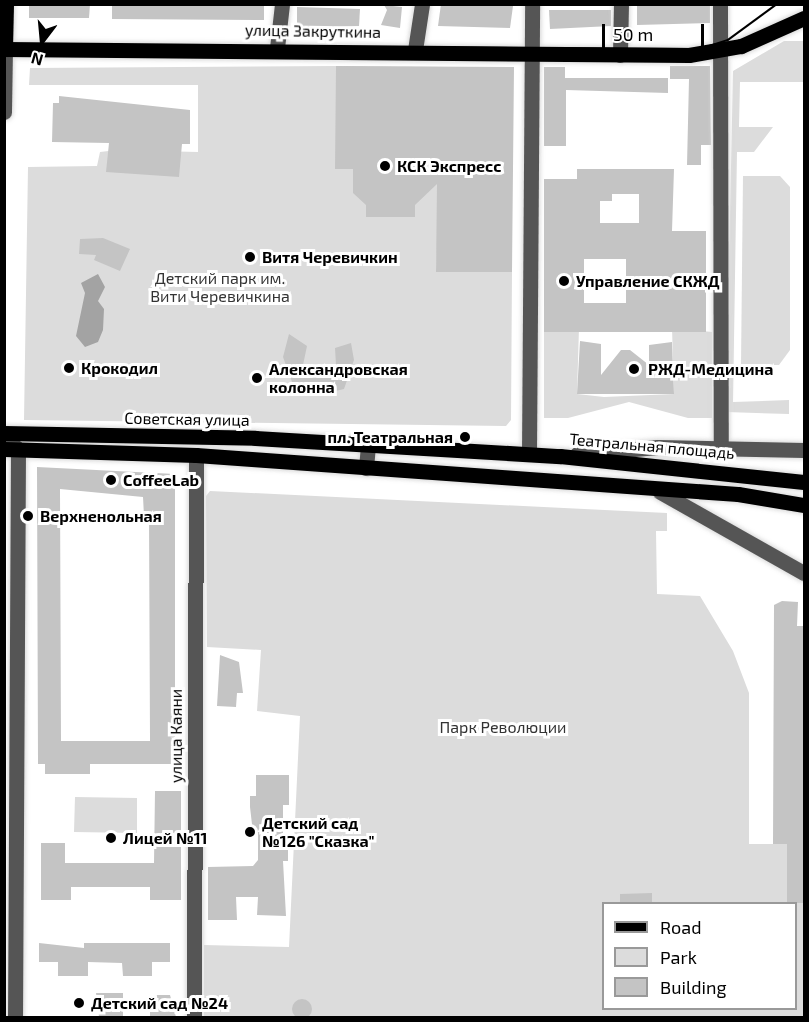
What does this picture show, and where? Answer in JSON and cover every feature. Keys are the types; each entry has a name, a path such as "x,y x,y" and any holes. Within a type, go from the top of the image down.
{"main road":[{"path":"5,49 6,4"},
{"name":"улица Закруткина","path":"5,49 277,48 620,55 720,53 804,18"},
{"name":"Советская улица","path":"4,435 368,444 560,456"},
{"path":"11,449 196,455 646,487 804,505"},
{"name":"Театральная площадь","path":"560,456 804,482"}],"street":[{"path":"277,48 282,4"},
{"path":"415,50 422,4"},
{"path":"529,454 532,4"},
{"path":"620,55 621,4"},
{"path":"720,4 721,448"},
{"path":"4,112 5,49"},
{"path":"4,435 11,449 9,830 15,1017"},
{"path":"366,468 368,444"},
{"name":"Театральная площадь","path":"560,456 658,447 804,450"},
{"name":"улица Каяни","path":"194,1017 196,455"},
{"path":"646,487 678,497 804,573"}],"green space":[{"path":"784,41 804,41 804,82 740,82 739,127 773,127 754,152 737,152 733,402 789,400 789,414 726,412 733,71"},
{"name":"Детский парк им. Вити Черевичкина","path":"445,67 436,271 512,272 511,420 506,426 24,420 28,167 97,166 100,152 117,150 198,152 198,85 29,85 30,68"},
{"path":"743,176 780,176 790,187 790,350 779,365 741,365"},
{"path":"579,328 577,394 604,397 674,394 672,328 712,332 712,418 688,418 629,402 568,418 544,418 544,332"},
{"name":"Парк Революции","path":"210,491 667,513 667,531 656,531 657,594 700,596 733,651 749,693 749,844 804,844 804,1017 204,1018 204,945 289,947 300,716 257,711 261,650 207,647 206,496"},
{"path":"75,797 137,798 137,833 74,832"}],"shaded area":[{"path":"98,274 105,287 98,301 104,309 103,330 98,342 85,347 76,336 85,293 81,283"}],"building":[{"path":"29,4 90,4 89,18 29,18"},
{"path":"112,4 264,4 264,20 112,19"},
{"path":"441,4 513,6 510,28 438,26"},
{"path":"637,4 710,4 710,23 637,25"},
{"path":"384,5 402,7 400,28 381,25 387,10"},
{"path":"297,7 360,9 359,26 297,28"},
{"path":"549,10 611,10 611,26 550,29"},
{"path":"336,66 514,67 512,272 436,272 437,184 415,205 415,217 366,217 366,205 353,193 353,169 335,169"},
{"path":"670,66 710,66 711,145 701,145 701,165 687,165 689,79 670,79"},
{"path":"544,67 565,67 565,78 668,78 668,93 566,90 566,146 544,146"},
{"path":"59,96 190,110 190,144 182,144 179,177 106,172 109,143 52,142 53,103 59,103"},
{"name":"Управление СКЖД","path":"577,169 674,169 672,231 706,231 706,332 544,332 544,179 577,179","holes":["612,194 639,194 639,223 600,223 600,201 612,201","584,259 626,259 626,303 584,303"]},
{"path":"103,238 130,249 120,271 94,260 96,255 79,254 80,239"},
{"path":"289,334 307,346 303,365 322,378 336,365 335,348 351,343 354,360 344,389 319,395 292,382 283,357"},
{"path":"580,341 601,344 601,375 621,350 630,350 649,365 649,345 672,342 674,394 577,394"},
{"path":"37,467 175,474 175,764 90,764 90,774 45,774 45,764 38,764","holes":["60,489 143,497 144,516 149,516 150,741 61,741"]},
{"path":"782,601 798,602 797,626 804,626 804,903 787,902 787,844 773,844 774,605"},
{"path":"220,655 239,662 243,693 237,693 236,707 217,706"},
{"path":"256,775 289,775 289,805 283,805 283,834 288,834 288,861 283,861 286,916 257,915 258,897 236,897 237,920 208,920 208,867 253,866 258,860 258,833 253,833 250,807 250,796 256,796"},
{"path":"155,791 181,791 181,900 150,900 150,887 71,887 71,900 41,900 41,843 65,843 65,863 154,863"},
{"path":"652,893 652,902 620,902 620,894"},
{"path":"39,943 84,948 84,943 170,943 170,962 152,962 152,976 123,976 122,963 88,962 88,976 58,976 58,962 39,962"},
{"path":"96,993 123,993 123,1017 99,1017"},
{"path":"150,995 170,995 176,1017 150,1017"},
{"path":"302,999 309,1002 312,1009 309,1016 302,1019 295,1016 292,1009 295,1002"}],"tram line":[{"path":"4,45 700,49 728,40 777,4"}],"place":[{"name":"КСК Экспресс","path":"385,166"},
{"name":"Витя Черевичкин","path":"250,257"},
{"name":"Управление СКЖД","path":"564,281"},
{"name":"Крокодил","path":"69,368"},
{"name":"РЖД-Медицина","path":"634,369"},
{"name":"Александровская колонна","path":"257,378"},
{"name":"пл. Театральная","path":"465,437"},
{"name":"CoffeeLab","path":"111,480"},
{"name":"Верхненольная","path":"28,516"},
{"name":"Детский сад №126 \"Сказка\"","path":"250,832"},
{"name":"Лицей №11","path":"111,838"},
{"name":"Детский сад №24","path":"79,1003"}]}
